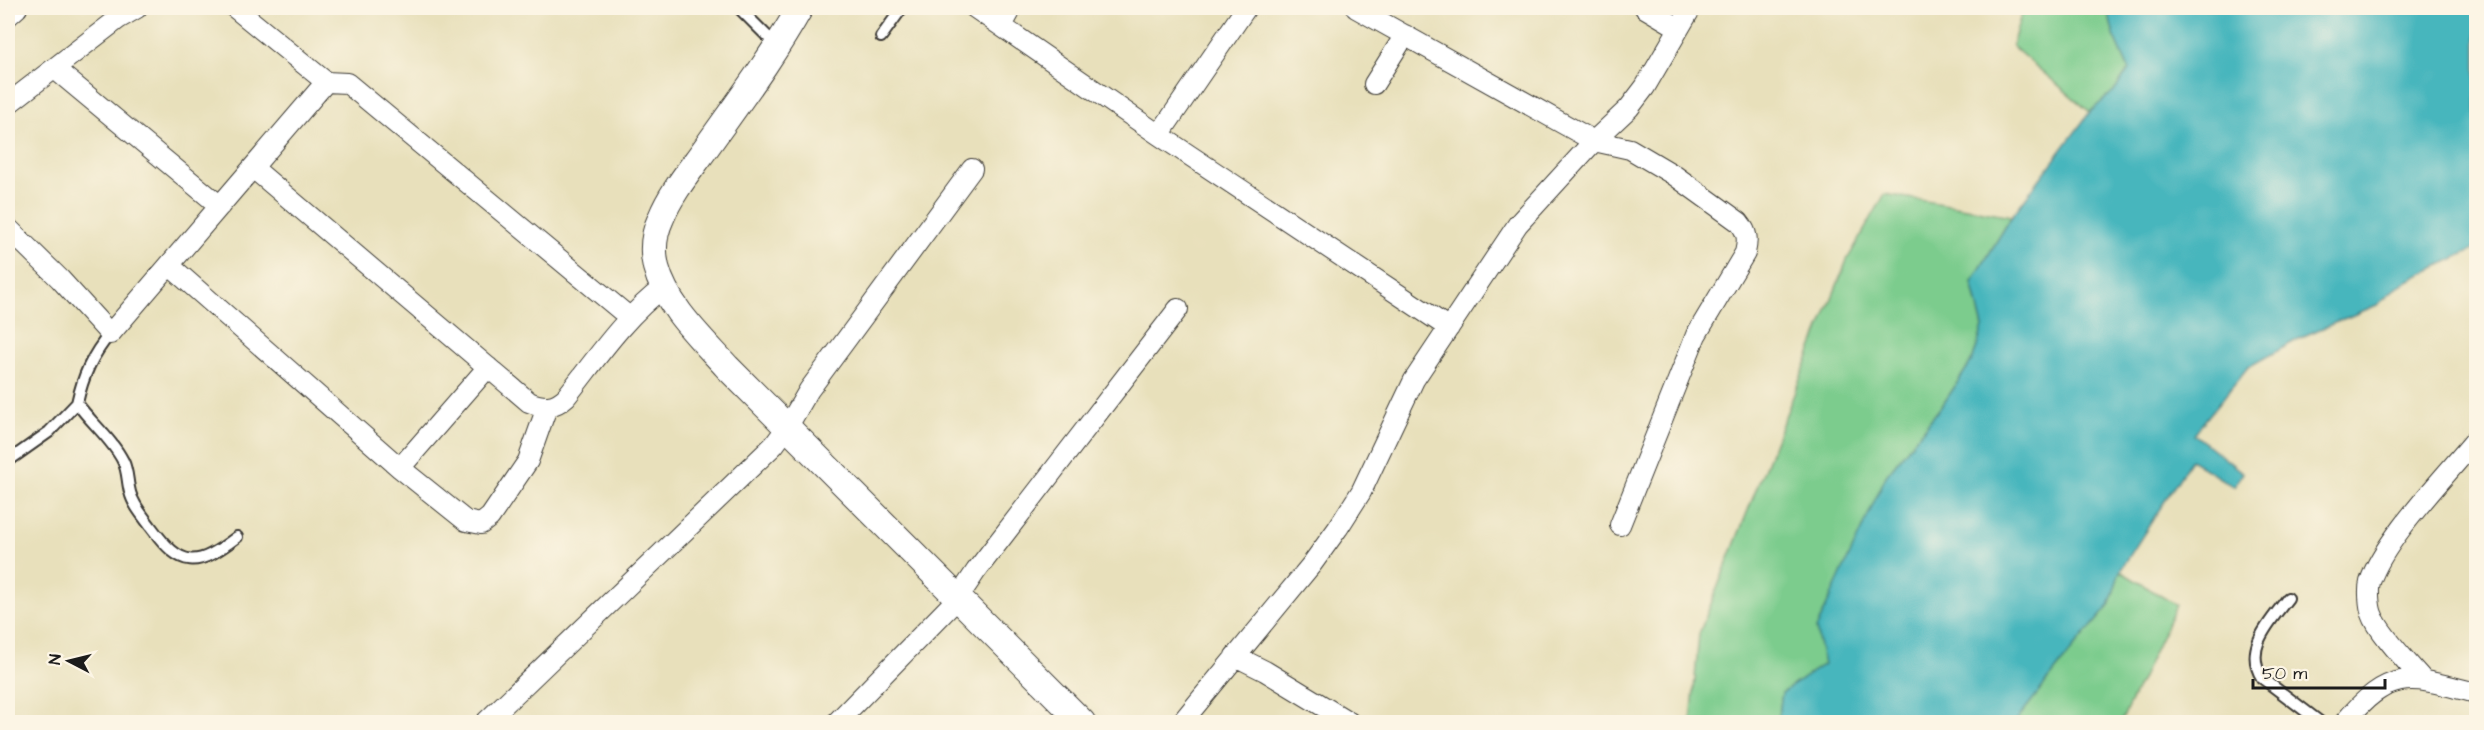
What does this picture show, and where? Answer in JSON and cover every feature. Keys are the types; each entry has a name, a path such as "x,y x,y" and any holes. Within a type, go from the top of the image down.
{"street":[{"path":"8,16 17,8"},
{"path":"8,104 118,19 137,8"},
{"path":"235,8 326,82 347,83 629,317"},
{"path":"800,8 777,46 670,198 655,235 654,251 664,287 694,330 727,367 1082,723"},
{"path":"975,8 1159,135 1449,328"},
{"path":"1002,26 1012,8"},
{"path":"1159,135 1246,8"},
{"path":"1356,8 1594,141 1630,149 1674,175 1739,222 1746,231 1748,242 1745,254 1696,335 1620,525"},
{"path":"1645,8 1679,28"},
{"path":"1182,723 1312,564 1338,528 1361,492 1414,380 1518,224 1594,141 1629,108 1640,94 1691,8"},
{"path":"1374,84 1405,35"},
{"path":"55,69 220,206"},
{"path":"8,228 60,279 110,334 326,82"},
{"path":"253,168 529,402 547,407 557,405 566,397 629,317 664,287"},
{"path":"486,723 754,465 788,426 809,390 972,169"},
{"path":"169,265 400,468 466,521 480,524 490,517 528,460 547,407"},
{"path":"837,723 958,598 976,571 1178,309"},
{"path":"400,468 488,367"},
{"path":"2422,680 2396,650 2372,614 2369,585 2378,562 2476,439"},
{"path":"1235,656 1265,671 1349,723"},
{"path":"2344,723 2356,708 2382,686 2402,679 2422,680 2476,693"}],"lane":[{"path":"739,8 777,46"},
{"path":"881,37 902,8"},
{"path":"8,461 49,432 77,403 82,381 94,354 110,334"},
{"path":"77,403 90,421 118,451 127,469 130,493 137,509 165,547 176,556 187,559 203,558 237,537"},
{"path":"2288,598 2260,636 2254,659 2256,668 2262,678 2320,723"}],"green space":[{"path":"2023,8 2107,8 2114,35 2129,69 2116,89 2090,112 2012,46"},
{"path":"1885,194 2012,216 1972,282 1983,327 1973,359 1944,403 1886,476 1824,664 1782,693 1778,722 1691,722 1699,634 1847,260"},
{"path":"2120,571 2176,605 2121,722 2015,722 2109,606"}],"water":[{"path":"2107,8 2476,8 2476,248 2403,283 2377,305 2306,335 2248,367 2194,434 2243,473 2234,487 2191,460 2120,571 2109,606 2015,722 1778,722 1782,693 1824,664 1816,629 1886,476 1944,403 1973,359 1983,327 1972,282 2012,216 2090,112 2116,89 2129,69 2114,35"}]}
